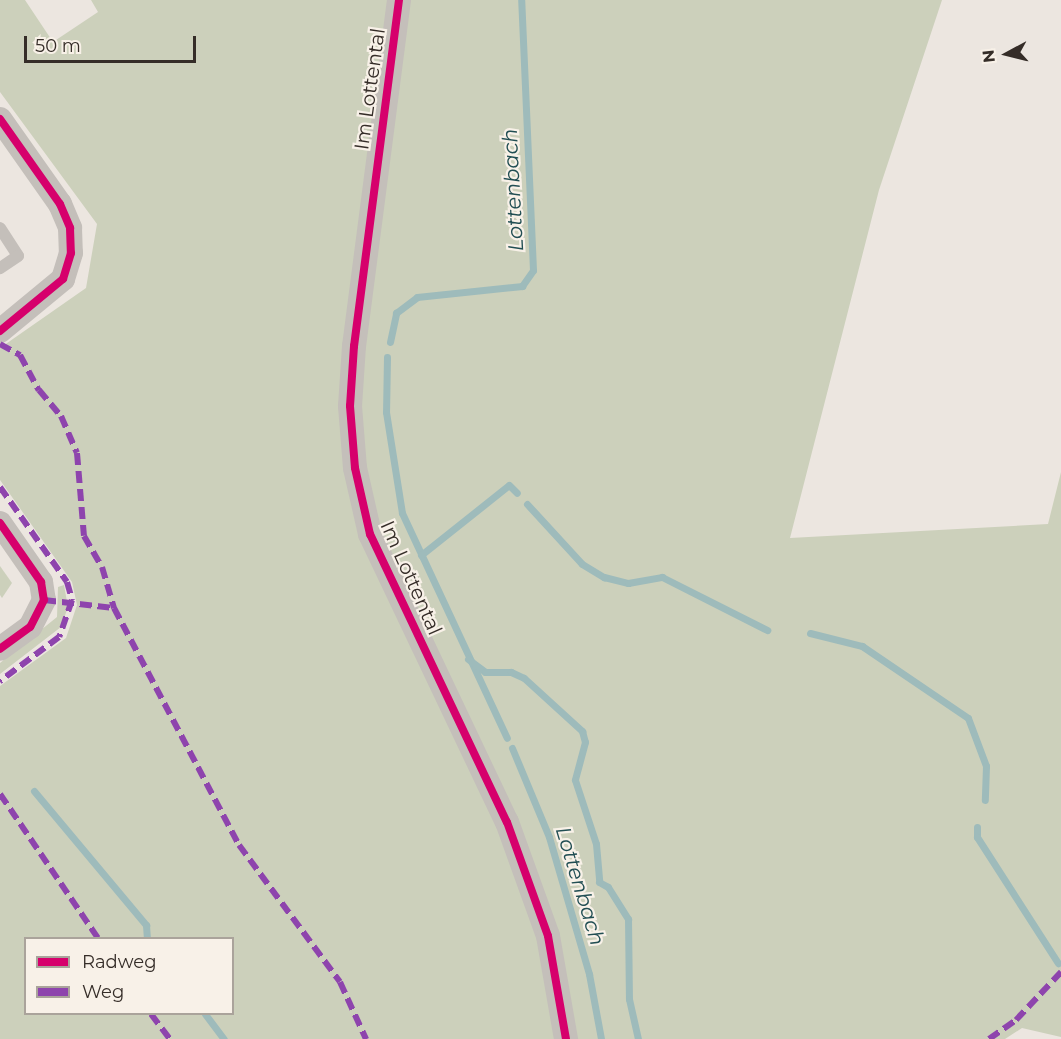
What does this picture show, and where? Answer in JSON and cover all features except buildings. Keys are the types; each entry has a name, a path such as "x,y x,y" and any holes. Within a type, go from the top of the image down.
{"street":[{"name":"Im Lottental","path":"399,0 354,346 350,406 355,468 370,534 507,822 548,936 566,1039"},
{"path":"0,119 60,204 71,245 63,279 0,331"},
{"path":"0,523 40,582 44,600 30,627 0,649"}],"lane":[{"path":"0,228 18,256 0,268"}],"green space":[{"path":"0,0 25,0 53,42 98,12 91,0 942,0 879,190 790,538 1048,524 1061,472 1061,1037 1022,1028 1005,1039 0,1039 0,686 66,638 77,605 72,582 0,480 0,348 86,288 97,224 0,92"},
{"path":"0,566 12,583 2,598 0,595"},
{"path":"64,585 68,607 61,627 0,674 0,663 57,617 58,587"}],"waterway":[{"name":"Lottenbach","path":"390,342 396,313 417,297 522,286 533,270 521,0"},
{"name":"Lottenbach","path":"387,357 386,412 402,513 507,738"},
{"path":"421,555 509,485 517,493"},
{"path":"527,504 582,564 604,577 628,583 662,577 767,630"},
{"path":"810,633 862,646 968,718 986,766 985,800"},
{"name":"Lottenbach","path":"468,659 485,672 511,672 524,678 582,731 585,742 575,780 596,844 599,882 608,887 628,919 629,999 638,1039"},
{"name":"Lottenbach","path":"512,748 549,837 589,974 601,1039"},
{"path":"34,791 146,925 147,937"},
{"path":"977,827 977,837 1058,963"},
{"path":"206,1015 224,1039"}],"marked path":[{"path":"0,344 20,355 39,390 61,416 77,453 84,536 102,567 114,608 239,845 340,982 366,1039"},
{"path":"0,487 67,582 72,600 59,637 0,681"},
{"path":"44,600 114,608"},
{"path":"0,794 97,937"},
{"path":"989,1039 1016,1020 1061,972"},
{"path":"152,1015 170,1039"}],"cycle path":[{"path":"399,0 354,346 350,406 355,468 370,534 507,822 548,936 566,1039"},
{"path":"0,119 60,204 70,228 71,253 63,279 0,331"},
{"path":"0,523 41,582 44,600 30,627 0,649"}]}
